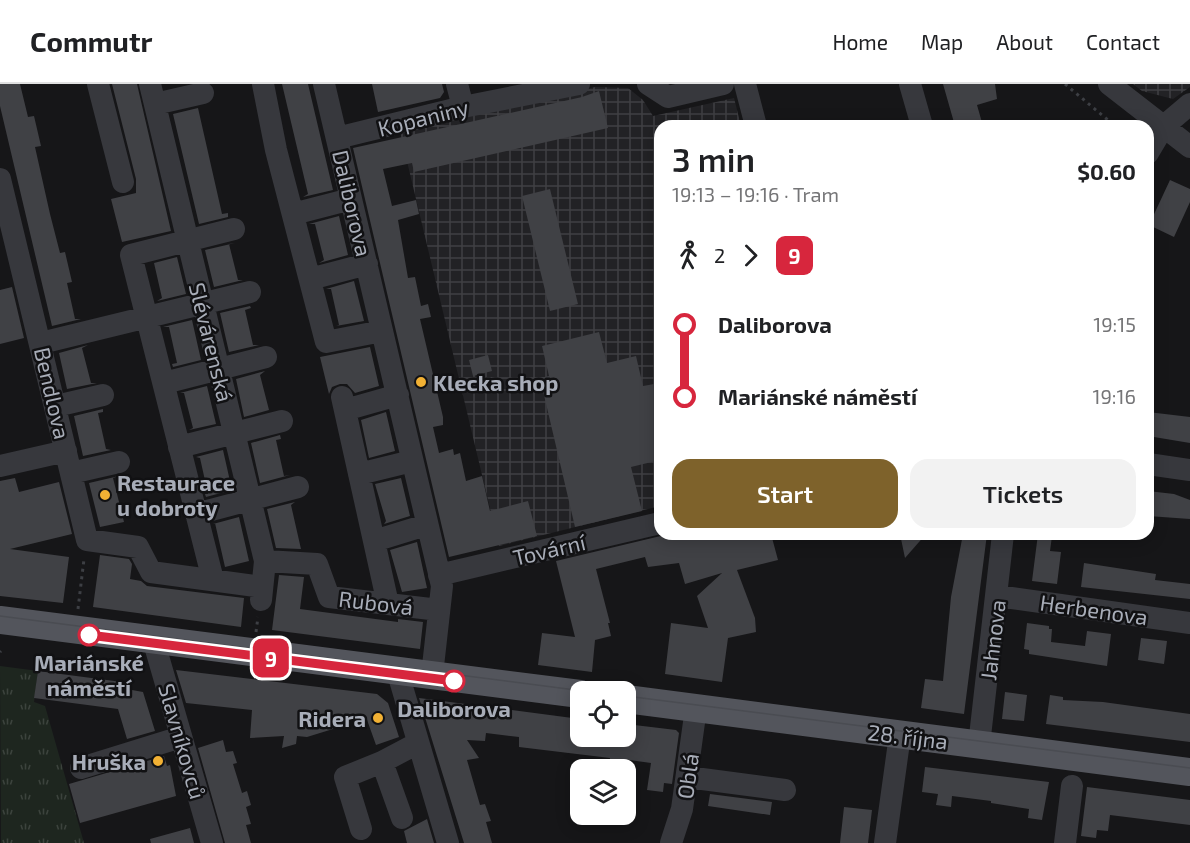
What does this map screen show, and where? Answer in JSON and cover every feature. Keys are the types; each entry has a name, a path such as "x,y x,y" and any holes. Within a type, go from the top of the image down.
{"main road":[{"path":"0,620 570,693"},
{"name":"28. října","path":"636,700 1190,772"}],"street":[{"path":"99,84 123,182"},
{"path":"263,84 276,150 326,342 382,331"},
{"name":"Daliborova","path":"324,84 442,586 432,675"},
{"path":"457,84 463,107"},
{"name":"Kopaniny","path":"337,138 463,107 579,84"},
{"path":"648,84 668,97 723,84"},
{"path":"745,84 754,120"},
{"path":"910,84 920,120"},
{"path":"1109,84 1190,147"},
{"path":"152,94 203,93"},
{"name":"Slévárenská","path":"152,94 265,561 261,594 213,580"},
{"path":"1154,143 1164,126 1190,104"},
{"name":"Bendlova","path":"0,178 87,540"},
{"path":"293,214 351,198"},
{"path":"87,540 138,547 152,572 213,580 131,255 234,229"},
{"path":"310,279 367,264"},
{"path":"41,343 250,292"},
{"path":"164,383 267,357"},
{"path":"56,406 103,395"},
{"path":"388,604 344,404 398,395"},
{"path":"179,447 282,421"},
{"path":"359,474 412,461"},
{"path":"0,466 119,462"},
{"path":"1154,465 1190,470"},
{"path":"196,514 298,487"},
{"name":"Tovární","path":"439,575 654,524"},
{"path":"374,541 426,525"},
{"name":"Jahnova","path":"979,745 1002,540"},
{"name":"Rubová","path":"265,561 317,564 329,597 439,610"},
{"name":"Herbenova","path":"997,596 1190,623"},
{"name":"Slavníkovců","path":"153,639 212,843"},
{"path":"397,670 448,843"},
{"name":"Oblá","path":"671,843 682,809 696,708"},
{"path":"885,843 900,735"},
{"path":"81,768 181,737"},
{"path":"361,829 345,777 382,762 418,743"},
{"path":"382,762 402,818"},
{"path":"687,777 785,790"},
{"path":"1065,843 1072,786"}],"path":[{"path":"1065,84 1108,120"},
{"path":"77,610 87,540"}],"shaded area":[{"path":"1133,84 1190,84 1190,87 1173,99 1142,91"},
{"path":"595,87 628,88 643,100 653,116 734,98 740,120 654,120 654,507 499,546 400,132"}],"green space":[{"path":"0,666 38,671 34,702 45,706 84,843 1,843"}],"building":[{"path":"0,84 20,84 28,117 34,116 41,146 35,147 50,214 60,253 65,252 72,282 67,283 75,319 81,319 52,326 0,106"},
{"path":"112,84 137,84 171,231 122,242 111,199 136,193 136,179"},
{"path":"282,84 308,84 333,190 303,197 308,194"},
{"path":"372,84 442,84 444,92 440,98 378,112"},
{"path":"943,84 995,84 997,99 977,105 981,120 953,120"},
{"path":"599,91 608,128 414,172 412,163 383,169 392,206 416,200 419,214 398,220 408,278 415,277 421,306 428,304 431,317 420,319 443,417 443,425 433,427 439,453 453,449 454,455 460,453 466,481 482,476 490,511 528,501 537,536 449,557 353,148 582,97"},
{"path":"198,108 222,214 228,213 228,217 199,224 173,114"},
{"path":"1170,180 1190,189 1190,202 1174,237 1154,227 1154,214"},
{"path":"550,189 578,304 550,311 522,196"},
{"path":"339,216 348,255 319,263 324,260 315,224 309,224"},
{"path":"229,244 238,280 243,280 214,287 205,250"},
{"path":"177,257 186,294 157,301 162,298 154,263"},
{"path":"354,281 364,321 336,326 339,325 331,289 326,289"},
{"path":"12,287 24,338 0,344 0,290"},
{"path":"250,306 251,308 245,310 253,345 259,345 229,352 220,313"},
{"path":"192,320 201,360 173,367 172,364 177,363 169,327 163,327"},
{"path":"599,332 607,363 636,356 643,386 654,384 654,461 631,467 642,511 575,527 540,378 549,376 542,346"},
{"path":"88,345 82,348 91,383 97,383 67,389 59,353"},
{"path":"370,347 379,386 355,393 347,384 340,384 332,387 329,394 320,357"},
{"path":"488,355 492,371 473,376 469,360"},
{"path":"265,371 260,375 269,410 244,417 236,379"},
{"path":"207,386 216,424 189,430 193,428 184,393 180,393"},
{"path":"103,409 103,412 98,413 106,449 111,450 83,456 74,416"},
{"path":"386,412 395,451 369,458 361,420"},
{"path":"1154,413 1190,417 1190,443 1154,437"},
{"path":"280,435 281,439 276,440 284,476 290,475 260,483 251,443"},
{"path":"223,450 232,490 206,497 205,494 208,494 200,458 196,457"},
{"name":"Restaurace u dobroty","path":"119,476 113,478 124,522 100,527 89,483"},
{"path":"15,478 19,492 59,482 72,534 10,549 69,557 63,603 0,596 0,481"},
{"path":"401,478 410,516 384,524 386,521 375,484"},
{"path":"1154,492 1174,494 1190,500 1190,519 1154,516"},
{"path":"295,502 291,505 301,549 276,548 267,509"},
{"path":"239,517 249,561 225,567 215,523"},
{"path":"654,538 654,540 773,540 778,560 737,570 755,618 756,632 728,638 722,682 665,674 671,623 708,628 697,596 722,573 685,584 679,563 648,567 645,557 596,569 610,623 608,623 611,636 595,640 592,672 538,665 542,633 575,637 556,561"},
{"path":"901,540 921,540 905,558"},
{"path":"962,540 986,540 964,714 921,708 925,679 943,681 951,597"},
{"path":"1037,540 1051,540 1050,551 1061,552 1057,584 1032,581"},
{"path":"417,542 427,588 402,592 390,550"},
{"path":"100,555 129,559 132,564 130,579 141,581 147,586 244,598 241,627 93,607"},
{"path":"1084,563 1156,574 1155,580 1190,584 1190,599 1081,587"},
{"path":"279,575 304,577 300,609 398,622 398,619 423,622 420,649 272,630"},
{"path":"1027,623 1049,626 1049,629 1052,629 1051,642 1085,646 1087,631 1111,634 1107,666 1029,654 1029,650 1024,649"},
{"path":"1141,638 1167,641 1164,664 1138,660"},
{"path":"176,670 377,694 388,703 399,737 376,745 366,717 334,714 333,729 307,737 297,736 296,744 282,748 284,736 250,738 252,710 186,703"},
{"path":"38,671 122,682 121,688 143,692 155,731 127,739 118,709 34,698"},
{"path":"1005,692 1027,695 1024,721 1002,719"},
{"path":"1050,695 1063,697 1063,700 1103,702 1190,714 1190,742 1046,724"},
{"path":"419,698 570,718 570,747 636,747 636,725 676,730 679,733 672,784 664,783 663,792 647,790 651,763 636,761 636,759 610,759 519,747 519,737 486,733 485,741 467,740 479,758 467,760 480,805 485,804 491,821 486,822 492,843 464,843"},
{"path":"223,740 226,752 233,751 237,763 233,764 242,793 247,791 251,805 246,807 251,824 246,825 251,843 225,843 198,748"},
{"path":"164,756 167,766 170,765 176,796 80,823 69,784"},
{"path":"925,767 1049,782 1042,820 1028,818 1029,809 991,803 991,801 952,796 951,807 936,805 938,794 922,792"},
{"path":"1087,787 1190,800 1190,825 1110,815 1108,831 1097,830 1096,838 1081,836"},
{"path":"710,794 772,802 770,815 708,806"},
{"path":"844,807 872,810 868,843 840,843"},
{"path":"427,819 434,843 407,843 404,831"},
{"path":"190,828 194,843 151,843 150,839"}],"tram line":[{"path":"0,616 570,689"},
{"name":"9","path":"89,635 454,681"},
{"path":"636,697 1190,768"}],"place":[{"name":"Klecka shop","path":"421,382"},
{"name":"Restaurace u dobroty","path":"105,495"},
{"name":"Mariánské náměstí","path":"89,635"},
{"name":"Daliborova","path":"454,681"},
{"name":"Ridera","path":"378,718"},
{"name":"Hruška","path":"158,761"}]}
